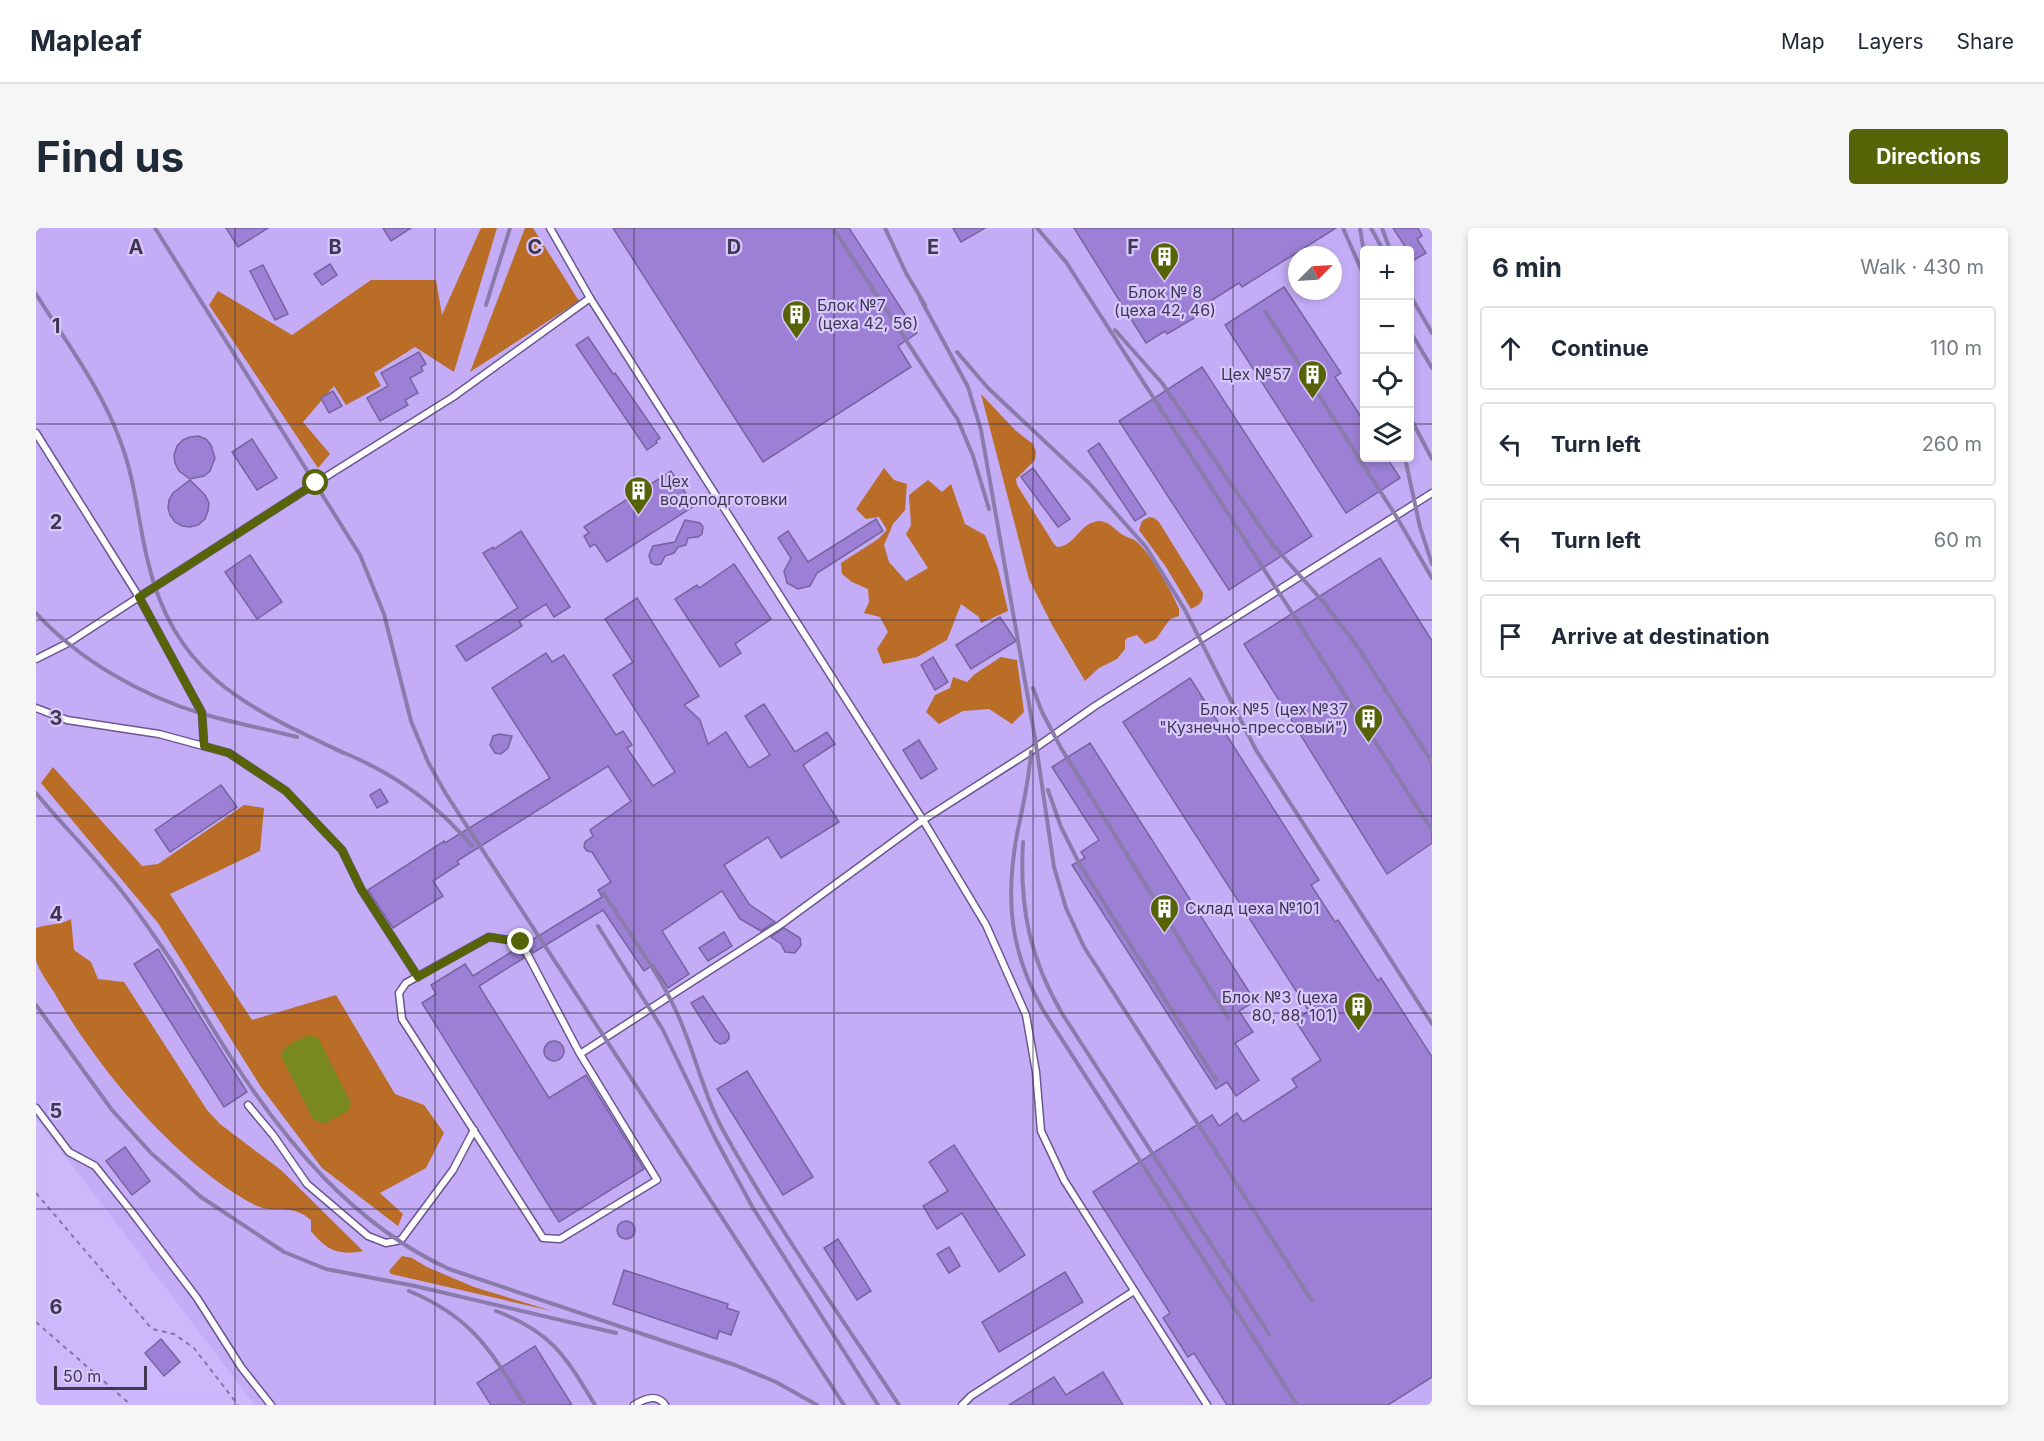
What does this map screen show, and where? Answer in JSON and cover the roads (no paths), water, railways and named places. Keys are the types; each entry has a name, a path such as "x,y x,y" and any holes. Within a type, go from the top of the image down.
{"lane":[{"path":"550,228 590,298 923,820 986,925 1026,1015 1036,1072 1041,1131 1064,1180 1207,1405"},
{"path":"36,659 68,643 453,397 590,298"},
{"path":"36,433 139,597 202,713 204,746"},
{"path":"580,1054 780,925 923,820 1031,751 1095,706 1432,493"},
{"path":"36,708 67,720 159,734 229,753 286,791 342,850 361,889 418,977"},
{"path":"489,937 521,942 580,1054 657,1180 560,1239 543,1238 402,1019 399,993 406,983 418,977 489,937"},
{"path":"248,1105 308,1184 368,1236 386,1243 400,1240 453,1170 474,1130"},
{"path":"36,1108 69,1152 94,1166 131,1211 197,1298 241,1367 271,1405"},
{"path":"962,1405 970,1396 1134,1291"},
{"path":"634,1405 650,1398 657,1398 665,1405"}],"railway":[{"path":"155,228 360,555 384,614 411,721 428,762 446,794 844,1405"},
{"path":"486,305 510,228"},
{"path":"833,228 958,420 973,456 989,509"},
{"path":"885,228 906,273 925,305"},
{"path":"1037,228 1066,262 1432,830"},
{"path":"1343,228 1360,267"},
{"path":"1360,228 1363,246"},
{"path":"1371,228 1381,246"},
{"path":"1382,228 1389,246"},
{"path":"36,294 83,366 113,423 130,471 147,558 159,598 175,632 195,659 218,682 245,702 344,753"},
{"path":"920,298 968,387 981,430 1035,738 1054,867 1066,908 1084,947 1312,1301"},
{"path":"1413,300 1432,333"},
{"path":"1265,311 1396,516 1432,578"},
{"path":"1115,330 1162,383 1272,544 1325,604 1357,646 1432,762"},
{"path":"1414,338 1432,368"},
{"path":"957,352 988,388 1089,483 1146,547 1185,610 1256,750 1432,1024"},
{"path":"1414,425 1432,459"},
{"path":"1406,462 1420,527 1432,564"},
{"path":"36,613 53,630 92,661 135,687 203,714 297,737"},
{"path":"1033,688 1042,712 1061,748 1228,1018"},
{"path":"337,750 376,768 411,789 443,815 472,846"},
{"path":"1031,752 1011,881 1013,925 1023,967 1043,1010 1297,1405"},
{"path":"1048,790 1061,827 1080,865 1216,1080"},
{"path":"36,793 134,907 176,968 251,1088 298,1150 352,1205 382,1229 415,1251 449,1269 735,1365 776,1382 817,1405"},
{"path":"1023,842 1025,910 1042,974 1063,1015 1269,1334"},
{"path":"603,892 669,997 717,1118 744,1167 899,1405"},
{"path":"598,926 663,1030 715,1138 753,1208 878,1405"},
{"path":"36,1005 112,1110 151,1153 201,1197 284,1252 326,1269 415,1286 616,1333"},
{"path":"409,1291 449,1312 478,1337 525,1405"},
{"path":"496,1311 515,1319 544,1337 565,1359 595,1405"}],"place":[{"name":"Блок № 8 (цеха 42, 46)","path":"1165,282"},
{"name":"Блок №7 (цеха 42, 56)","path":"796,340"},
{"name":"Цех №57","path":"1312,400"},
{"name":"Цех водоподготовки","path":"639,516"},
{"name":"Блок №5 (цех №37 \"Кузнечно-прессовый\")","path":"1369,744"},
{"name":"Склад цеха №101","path":"1164,934"},
{"name":"Блок №3 (цеха 80, 88, 101)","path":"1359,1032"}]}
